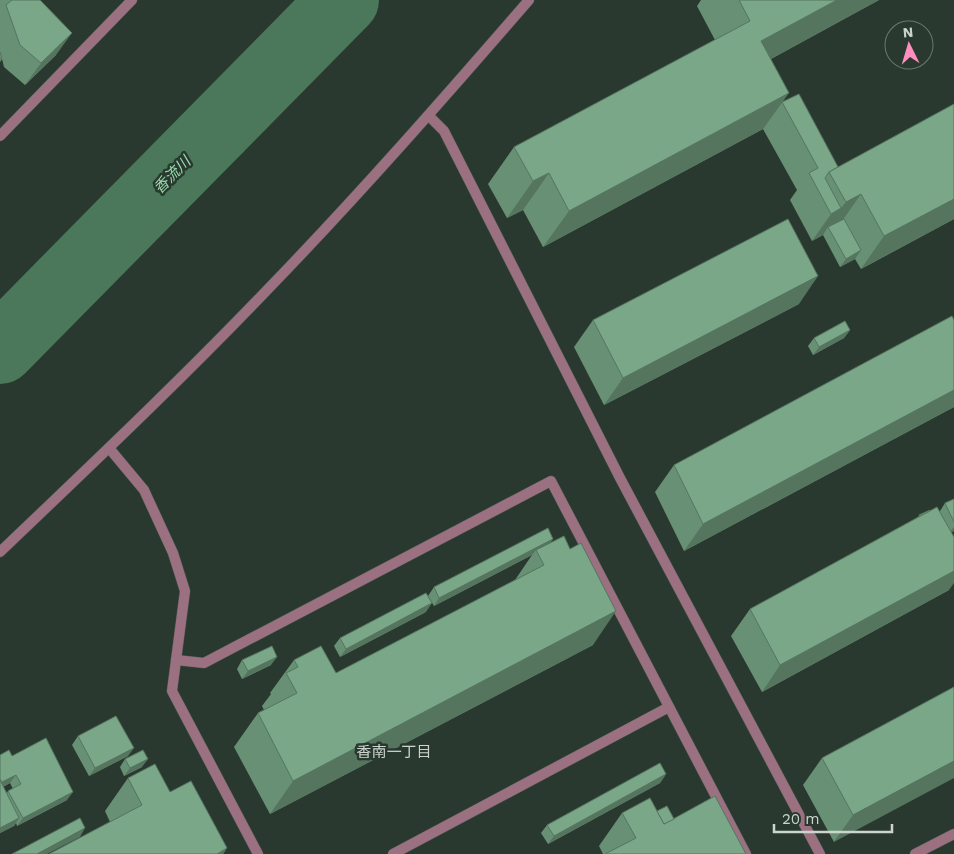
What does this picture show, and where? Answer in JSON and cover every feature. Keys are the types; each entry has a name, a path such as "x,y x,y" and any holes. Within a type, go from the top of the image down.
{"street":[{"path":"0,136 132,0"},
{"path":"0,552 109,448 269,288 429,116 528,0"},
{"path":"429,116 444,131 620,478 820,854"},
{"path":"109,448 144,490 173,552 185,591 172,691 258,854"},
{"path":"176,660 204,663 551,481 746,854"},
{"path":"392,854 670,707"},
{"path":"915,854 954,834"}],"building":[{"path":"12,0 40,0 72,33 41,63 20,45 6,5"},
{"path":"739,0 837,0 761,41 789,93 569,211 549,173 533,181 514,147 750,21"},
{"path":"799,94 838,167 829,172 825,178 841,208 831,214 809,173 818,168 782,102"},
{"path":"954,104 954,199 884,236 861,194 846,202 829,172"},
{"path":"788,219 818,276 623,378 593,320"},
{"path":"844,219 861,250 846,259 828,227"},
{"path":"952,316 954,320 954,390 703,524 674,465"},
{"path":"845,321 850,330 819,347 814,338"},
{"path":"954,499 954,522 945,503"},
{"path":"937,507 954,537 954,571 780,665 750,609"},
{"path":"548,528 553,539 439,598 434,587"},
{"path":"564,536 570,549 581,543 616,611 293,781 258,713 297,693 286,673 298,667 294,660 321,646 336,673 544,565 536,550"},
{"path":"426,593 432,603 346,649 340,638"},
{"path":"272,646 277,657 248,671 242,660"},
{"path":"954,687 954,761 853,815 822,758"},
{"path":"116,716 134,748 95,768 78,736"},
{"path":"46,738 73,792 23,818 8,791 21,784 16,775 2,782 0,779 0,755 9,750 12,756"},
{"path":"143,750 148,759 130,768 125,759"},
{"path":"660,763 666,774 554,836 547,825"},
{"path":"155,764 170,792 191,781 227,848 217,854 49,854 142,805 128,778"},
{"path":"0,780 19,818 0,828"},
{"path":"715,796 746,854 605,854 636,838 622,813 650,798 664,824"},
{"path":"667,806 674,819 664,824 657,811"},
{"path":"80,818 85,828 37,854 12,854"}],"waterway":[{"name":"香流川","path":"0,349 344,0"}],"district":[{"name":"香南一丁目","path":"394,752"}]}
